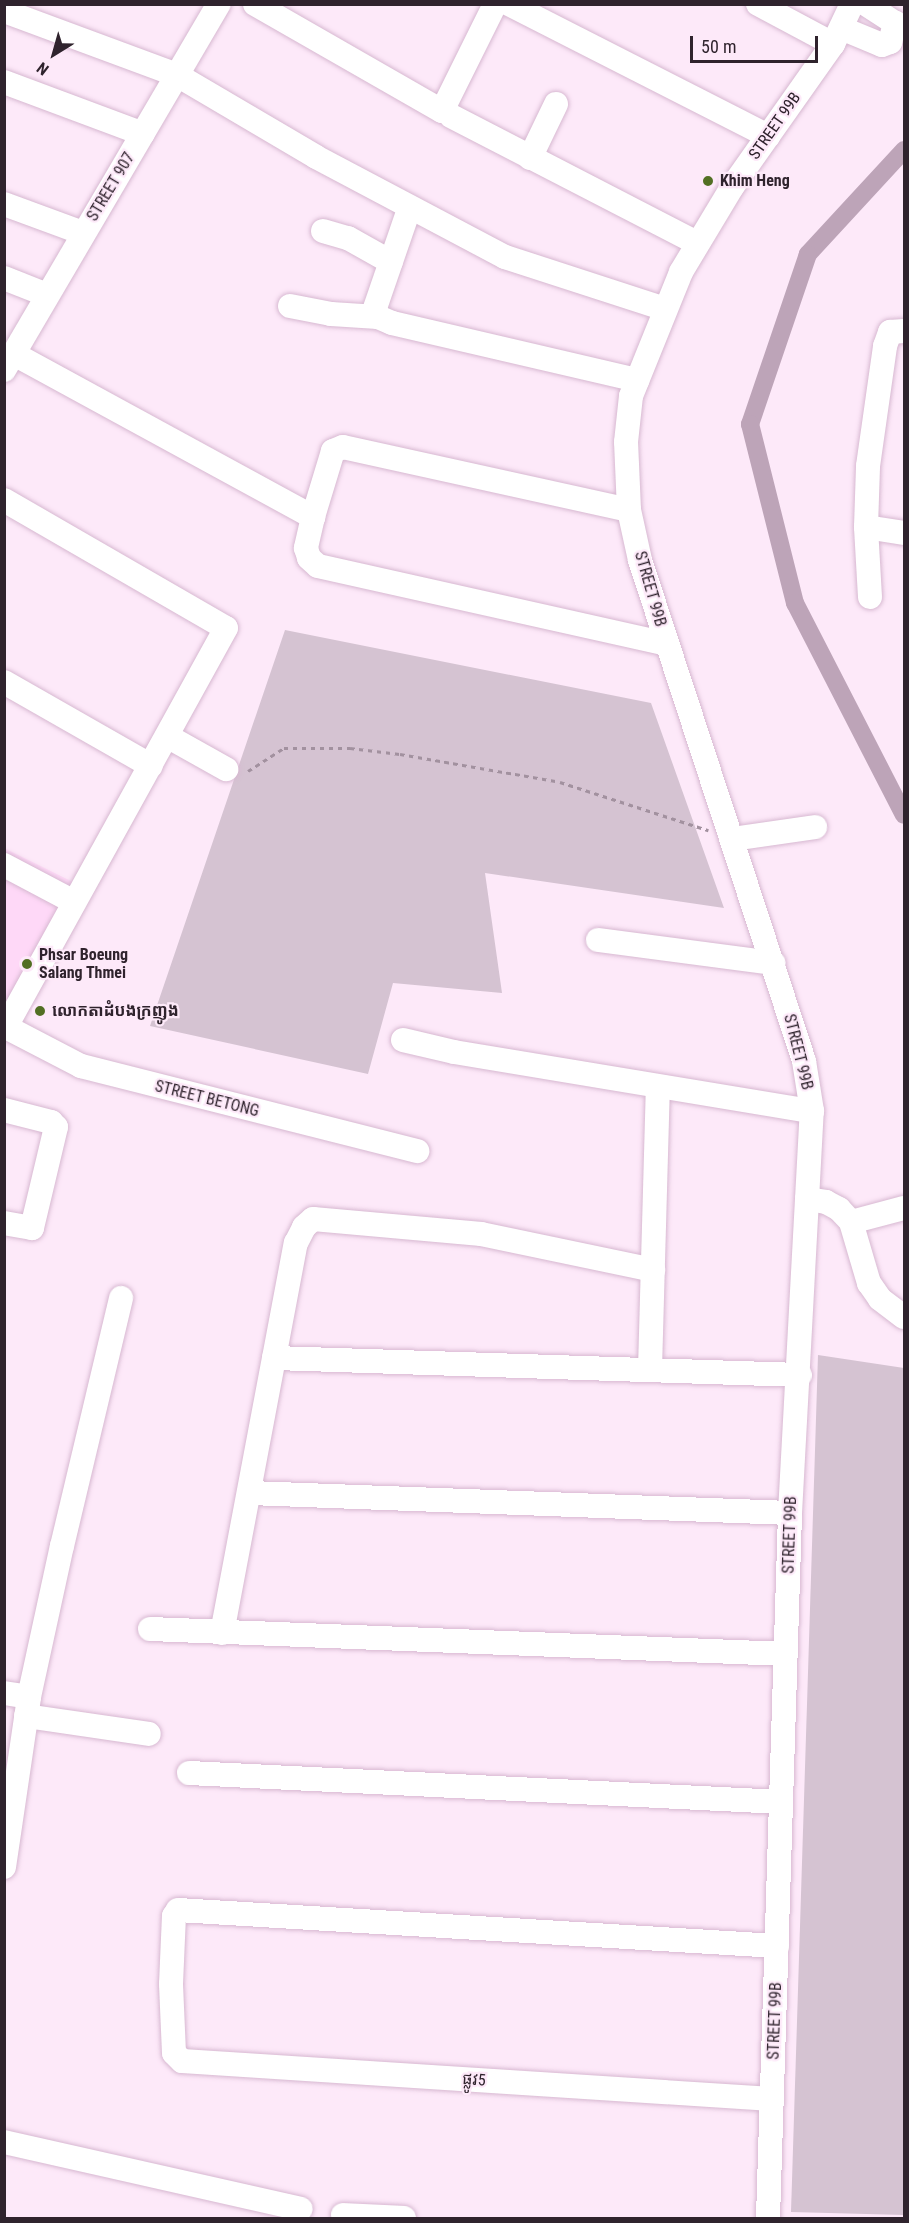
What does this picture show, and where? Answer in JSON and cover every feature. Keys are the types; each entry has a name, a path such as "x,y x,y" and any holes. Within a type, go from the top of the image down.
{"street":[{"name":"STREET 907","path":"9,362 219,4"},
{"path":"255,4 442,111 495,4"},
{"path":"509,4 768,136"},
{"path":"758,4 837,36 882,45 890,42 895,23 866,4"},
{"name":"STREET 99B","path":"768,2218 790,1513 800,1375 801,1285 812,1111 804,1061 733,838 666,644 640,560 629,510 626,442 631,396 665,309 697,243 837,36 852,4"},
{"path":"4,11 177,75 409,209 505,257 665,309"},
{"path":"4,82 143,134"},
{"path":"530,158 556,104"},
{"path":"451,116 697,243"},
{"path":"4,204 83,233"},
{"path":"378,317 375,308 409,209"},
{"path":"323,231 348,238 391,262"},
{"path":"4,278 47,295"},
{"path":"290,306 331,314 378,317 392,323 637,380"},
{"path":"870,597 866,527 868,466 885,346 890,332 904,331"},
{"path":"9,362 313,517"},
{"path":"629,510 343,447 333,451 306,548 309,558 318,566 666,644"},
{"path":"4,500 226,628 5,1026"},
{"path":"866,527 904,533"},
{"path":"4,682 151,766"},
{"path":"167,736 237,770"},
{"path":"733,838 815,827"},
{"path":"4,865 74,902"},
{"path":"598,940 773,963"},
{"name":"STREET BETONG","path":"5,1026 81,1066 417,1151"},
{"path":"403,1040 454,1052 658,1088 812,1111"},
{"path":"650,1369 658,1088"},
{"path":"4,1110 51,1122 56,1127 32,1228 4,1223"},
{"path":"807,1198 826,1202 839,1209 851,1222 869,1283 880,1299 904,1317"},
{"path":"851,1222 904,1208"},
{"path":"222,1633 296,1243 304,1227 313,1219 481,1234 653,1270"},
{"path":"4,1867 28,1707 62,1546 121,1298"},
{"path":"274,1358 800,1375"},
{"path":"250,1493 790,1513"},
{"path":"150,1629 786,1654"},
{"path":"4,1693 28,1707 149,1734"},
{"path":"189,1773 781,1802"},
{"name":"ផ្លូវ5","path":"772,2099 182,2061 177,2059 174,2053 171,1984 174,1916 178,1910 777,1946"},
{"path":"4,2142 301,2209"},
{"path":"343,2215 404,2218"}],"path":[{"path":"237,770 284,748 350,748 400,754 560,782 733,838"}],"shaded area":[{"path":"285,630 651,703 724,908 485,873 502,993 393,983 368,1074 150,1026"},
{"name":"Phsar Boeung Salang Thmei","path":"4,848 87,889 4,1039"},
{"path":"818,1355 904,1368 904,2215 791,2212"}],"waterway":[{"path":"904,150 808,254 750,424 795,603 904,815"}],"place":[{"name":"Khim Heng","path":"708,181"},
{"name":"Phsar Boeung Salang Thmei","path":"27,964"},
{"name":"លោកតាដំបងក្រញូង","path":"40,1011"}]}
